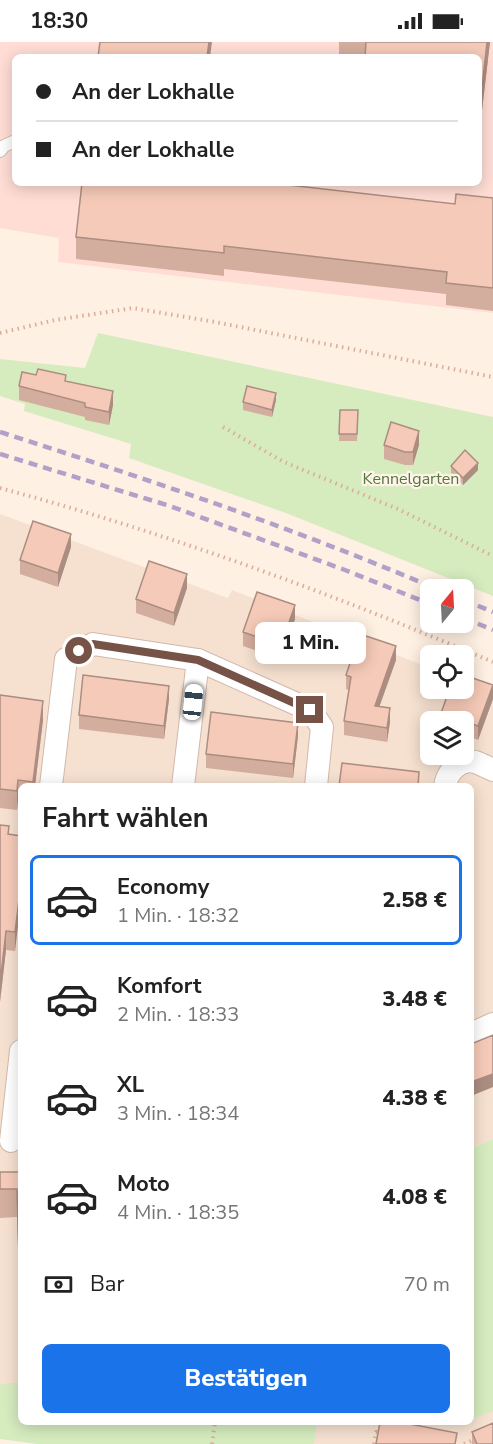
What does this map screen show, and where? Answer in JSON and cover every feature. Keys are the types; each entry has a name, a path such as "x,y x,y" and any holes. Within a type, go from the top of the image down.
{"street":[{"path":"51,783 66,660 93,644 198,660 310,710 322,727 316,783"},
{"path":"183,783 198,660"},
{"path":"445,783 446,778 456,765 472,761 493,770"},
{"path":"474,1033 493,1024"},
{"path":"11,1141 18,1078"}],"lane":[{"path":"0,151 12,142"}],"path":[{"path":"0,333 55,320 133,308 493,376"},
{"path":"224,427 284,462 398,508 493,556"},
{"path":"0,488 69,506 239,563 437,638 493,662"},
{"path":"212,1444 215,1425"},
{"path":"374,1444 376,1432 386,1434"},
{"path":"464,1444 483,1436"}],"shaded area":[{"path":"0,42 493,42 493,313 58,262 59,238 0,228"},
{"path":"0,514 228,598 232,590 420,664 420,699 474,699 474,685 493,693 493,1139 474,1148 474,783 18,783 18,1382 0,1384"},
{"path":"493,1179 493,1444 69,1444 96,1425 474,1425 474,1187"}],"green space":[{"name":"Kennelgarten","path":"98,333 493,417 493,596 474,588 474,579 451,579 286,513 129,458 131,444 24,411 25,404 0,396 0,359 85,368"},
{"path":"493,1139 493,1411 474,1418 474,1148"},
{"path":"18,1382 18,1425 317,1425 314,1444 37,1444 0,1439 0,1384"}],"building":[{"path":"100,42 209,42 207,54 98,54"},
{"path":"366,42 487,42 482,88 482,54 365,54"},
{"path":"82,186 297,186 455,204 456,194 493,198 493,288 446,283 447,272 224,246 224,253 76,237"},
{"path":"38,369 66,375 65,381 113,391 109,412 85,407 85,403 19,386 22,372 36,375"},
{"path":"247,386 276,393 272,410 243,402"},
{"path":"340,410 358,410 357,434 339,434"},
{"path":"391,422 419,431 413,452 405,452 384,445"},
{"path":"465,450 478,463 463,478 451,466"},
{"path":"33,521 71,534 58,573 20,560"},
{"path":"149,561 187,574 174,613 136,599"},
{"path":"257,592 295,605 281,645 243,632"},
{"path":"360,634 396,646 375,706 390,708 387,728 344,721 351,677 346,675"},
{"path":"83,675 169,686 164,726 79,715"},
{"path":"474,678 493,685 478,726 474,725 474,711 442,711 446,699 474,699"},
{"path":"0,695 43,701 33,782 18,780 17,791 0,789"},
{"path":"211,712 298,723 293,764 206,754"},
{"path":"342,763 419,772 418,783 339,783"},
{"path":"0,825 9,826 8,834 18,836 18,908 15,932 6,931 0,983"},
{"path":"493,1035 493,1074 474,1081 474,1043"},
{"path":"0,1172 18,1172 18,1222 17,1189 0,1189"},
{"path":"493,1423 493,1444 477,1444 472,1432"},
{"path":"379,1425 415,1425 457,1433 455,1444 376,1444"}],"railway":[{"path":"0,432 221,506 420,582"},
{"path":"0,454 170,506 420,600"},
{"path":"474,604 493,612"},
{"path":"474,622 493,630"}],"route":[{"path":"79,651 93,644 198,660 310,710"}]}
